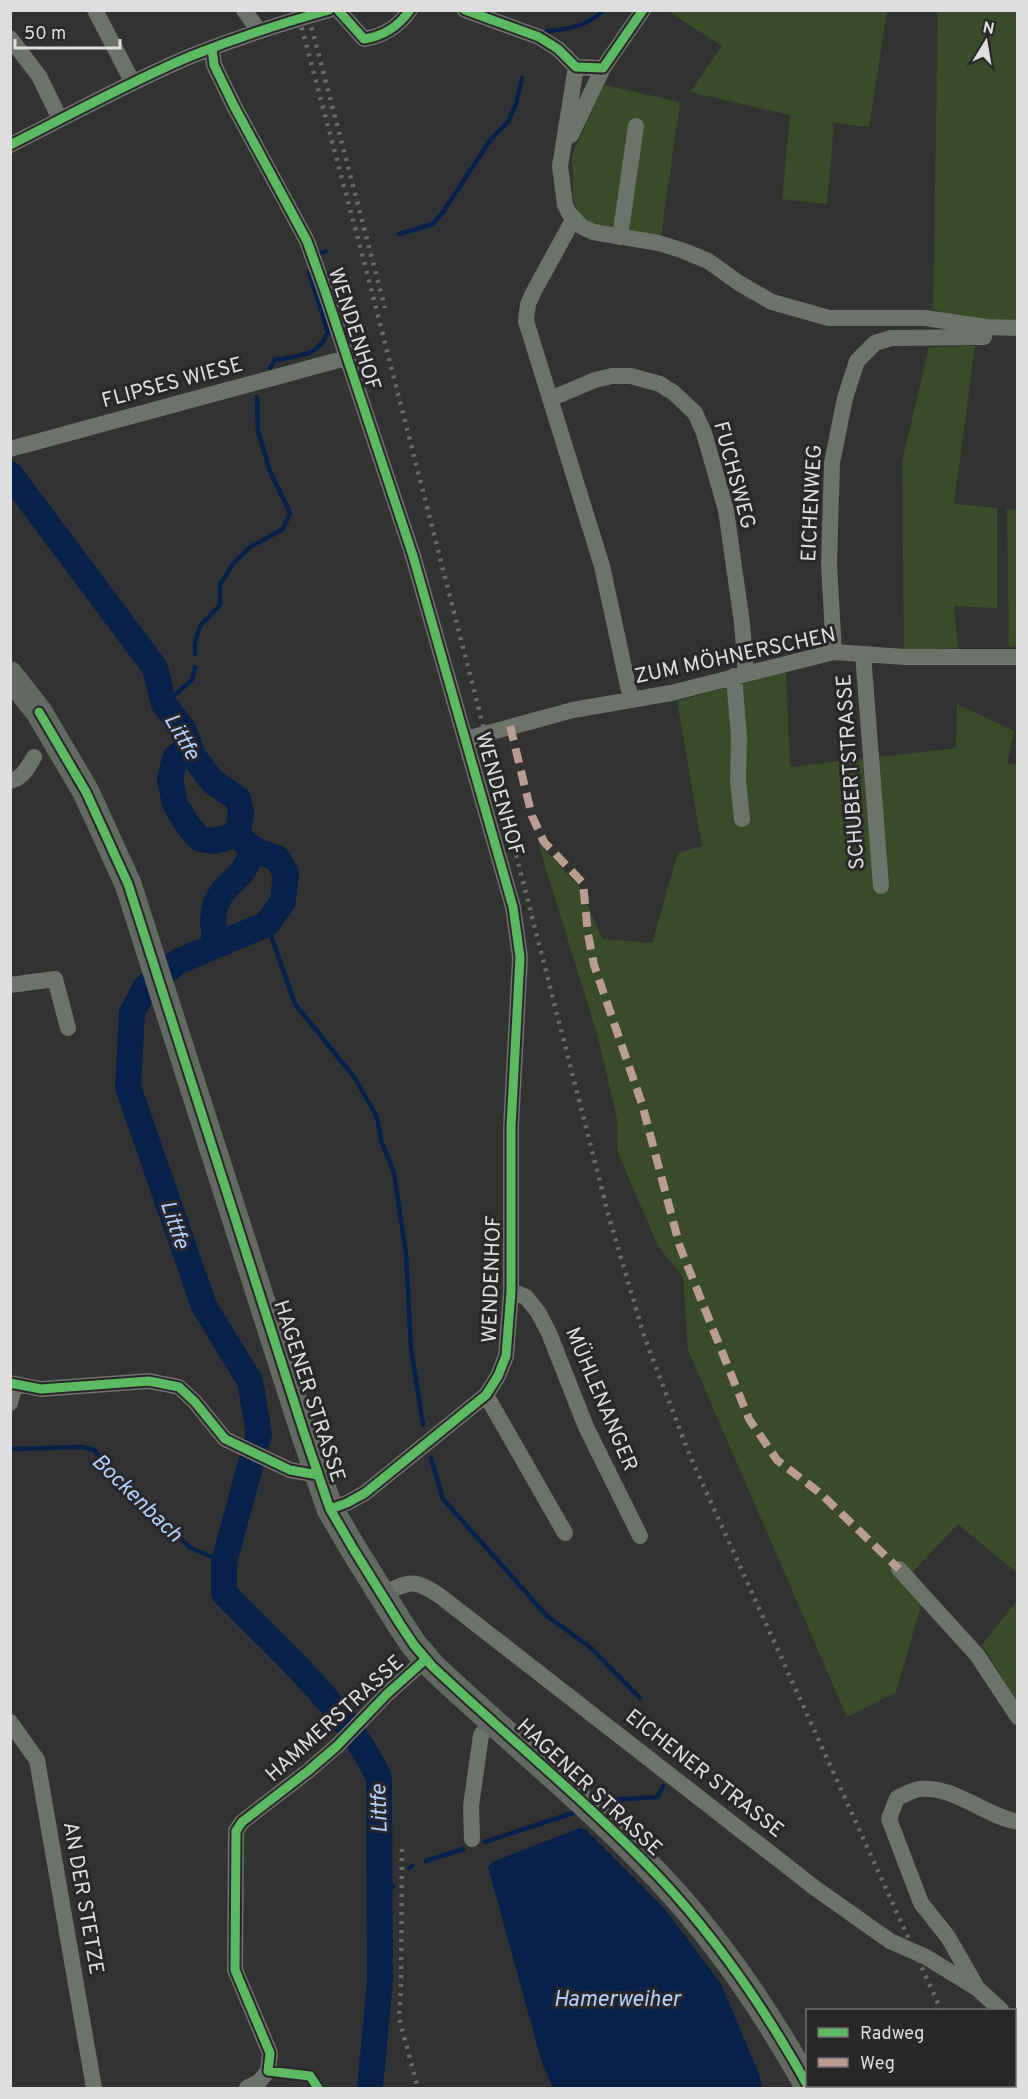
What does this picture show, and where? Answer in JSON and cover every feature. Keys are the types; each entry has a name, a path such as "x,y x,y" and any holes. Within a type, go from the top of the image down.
{"main road":[{"name":"HAGENER STRASSE","path":"10,675 39,712 86,792 128,884 293,1401 330,1509 400,1624 426,1659 588,1808 658,1876 722,1950 765,2011 806,2083"}],"street":[{"path":"95,10 133,83"},
{"path":"244,10 259,31"},
{"path":"10,145 133,83 212,48 329,10"},
{"path":"338,10 364,39 379,37 401,23 410,10"},
{"path":"465,10 492,14 539,37 558,49 576,67 603,68"},
{"path":"563,152 603,68 643,10"},
{"path":"10,38 39,76 60,119"},
{"name":"WENDENHOF","path":"212,48 214,64 229,96 307,241 413,555 513,907 520,957 512,1127 511,1291 506,1356 498,1376 486,1395 365,1493 330,1509"},
{"path":"576,67 560,166 563,194 569,213 573,220 581,226 593,232 659,243 684,251 708,261 739,283 772,302 829,318 925,318 986,327 1017,328"},
{"path":"620,237 636,126"},
{"path":"573,220 534,291 527,312 528,330 602,566 631,700"},
{"name":"EICHENWEG","path":"834,652 829,564 832,463 845,399 857,361 875,343 891,338 984,336 986,327"},
{"name":"FLIPSES WIESE","path":"11,448 346,358"},
{"name":"FUCHSWEG","path":"549,399 612,376 631,376 660,384 674,393 694,413 704,433 726,510 742,623 738,780 742,819"},
{"name":"ZUM MÖHNERSCHEN","path":"466,739 573,710 671,693 834,652 905,657 1017,657"},
{"name":"SCHUBERTSTRASSE","path":"863,654 881,886"},
{"path":"10,781 17,779 26,771 34,757"},
{"path":"10,985 55,979 68,1028"},
{"name":"MÜHLENANGER","path":"511,1291 526,1297 538,1312 549,1333 586,1427 640,1536"},
{"path":"10,1402 13,1384 41,1389 149,1381 179,1387 195,1402 225,1439 236,1446 290,1470 318,1475"},
{"path":"486,1395 565,1533"},
{"path":"899,1569 977,1655 1017,1717"},
{"name":"EICHENER STRASSE","path":"381,1594 410,1582 416,1582 433,1591 815,1888 890,1941 926,1957 978,1989 1000,2009"},
{"name":"HAMMERSTRASSE","path":"247,2088 259,2082 268,2071 270,2053 235,1970 236,1831 242,1822 337,1746 387,1694 426,1659"},
{"path":"472,1839 471,1806 481,1735 493,1721"},
{"name":"AN DER STETZE","path":"10,1722 37,1760 94,2088"},
{"path":"978,1989 948,1937 921,1903 889,1819 897,1798 920,1789 950,1793 993,1815 1017,1822"}],"green space":[{"path":"668,11 887,11 869,127 834,123 827,204 782,199 790,115 690,92 722,46"},
{"path":"938,11 1017,11 1017,335 933,309"},
{"path":"604,85 680,102 661,235 594,225 579,215 573,197 572,155"},
{"path":"975,346 954,504 997,508 997,608 954,606 958,648 904,650 902,462 929,347"},
{"path":"1007,509 1017,510 1017,646 1009,646"},
{"path":"786,672 790,767 956,748 957,704 1014,731 1007,764 1018,764 1017,1573 958,1524 904,1581 922,1602 896,1692 847,1717 688,1350 683,1277 658,1246 618,1153 617,1118 597,1034 538,843 580,887 602,939 652,943 678,853 702,846 677,701"},
{"path":"1017,1600 1017,1701 982,1645"}],"water":[{"name":"Hamerweiher","path":"580,1828 586,1830 664,1908 721,1984 759,2074 762,2088 553,2088 542,2063 488,1867 492,1862"}],"waterway":[{"path":"547,31 584,24 603,10"},
{"path":"399,234 433,224 443,212 491,139 508,122 516,104 522,78"},
{"path":"318,254 326,251"},
{"path":"270,368 275,360 300,356 313,351 319,347 328,332 309,272"},
{"path":"195,654 195,643 200,626 220,605 220,585 233,564 250,547 283,529 290,513 270,471 258,431 257,397"},
{"name":"Littfe","path":"10,474 155,668 164,704 183,729 193,756 212,781 238,799 241,814 237,835 254,850 277,858 286,873 283,901 267,924 177,962 145,988 132,1013 128,1087 204,1306 250,1381 259,1434 224,1562 224,1593 330,1702 365,1751 379,1778 380,1981 370,2088"},
{"path":"164,704 192,680 195,667"},
{"path":"189,747 175,758 170,779 175,804 189,827 200,839 214,841 237,835"},
{"path":"215,946 213,920 215,906 222,892 243,871 254,850"},
{"path":"267,924 295,1004 354,1077 377,1117 381,1140 394,1173 406,1254 411,1348 423,1425"},
{"name":"Bockenbach","path":"10,1449 82,1447 94,1450 162,1523 191,1548 224,1562"},
{"path":"431,1458 443,1499 547,1616 590,1647 640,1698"},
{"path":"598,1804 609,1800 657,1797 663,1786"},
{"path":"485,1842 579,1811"},
{"path":"426,1861 463,1849"},
{"path":"379,1901 393,1886"}],"railway":[{"path":"297,10 366,269 609,1217 644,1336 690,1456 941,2009"},
{"path":"307,10 385,308"},
{"path":"402,1849 399,2018 418,2088"}],"marked path":[{"path":"510,726 532,816 544,842 583,883 588,934 594,965 642,1104 680,1247 749,1419 777,1460 820,1493 899,1569"}],"cycle path":[{"path":"10,145 191,56 259,31 329,10"},
{"path":"338,10 364,39 390,30 410,10"},
{"path":"465,10 539,37 558,49 576,67 603,68 643,10"},
{"path":"212,48 214,65 307,241 326,294 413,556 513,907 520,957 511,1127 511,1291 506,1356 498,1376 486,1395 365,1493 330,1509"},
{"path":"39,712 86,792 128,884 330,1509 414,1645 432,1666 604,1822 681,1901 741,1978 806,2083"},
{"path":"10,1383 41,1389 149,1381 179,1387 195,1402 225,1439 290,1470 318,1475"},
{"path":"318,2088 310,2076 268,2071 270,2053 235,1970 236,1831 242,1822 337,1746 387,1694 426,1659"}]}
